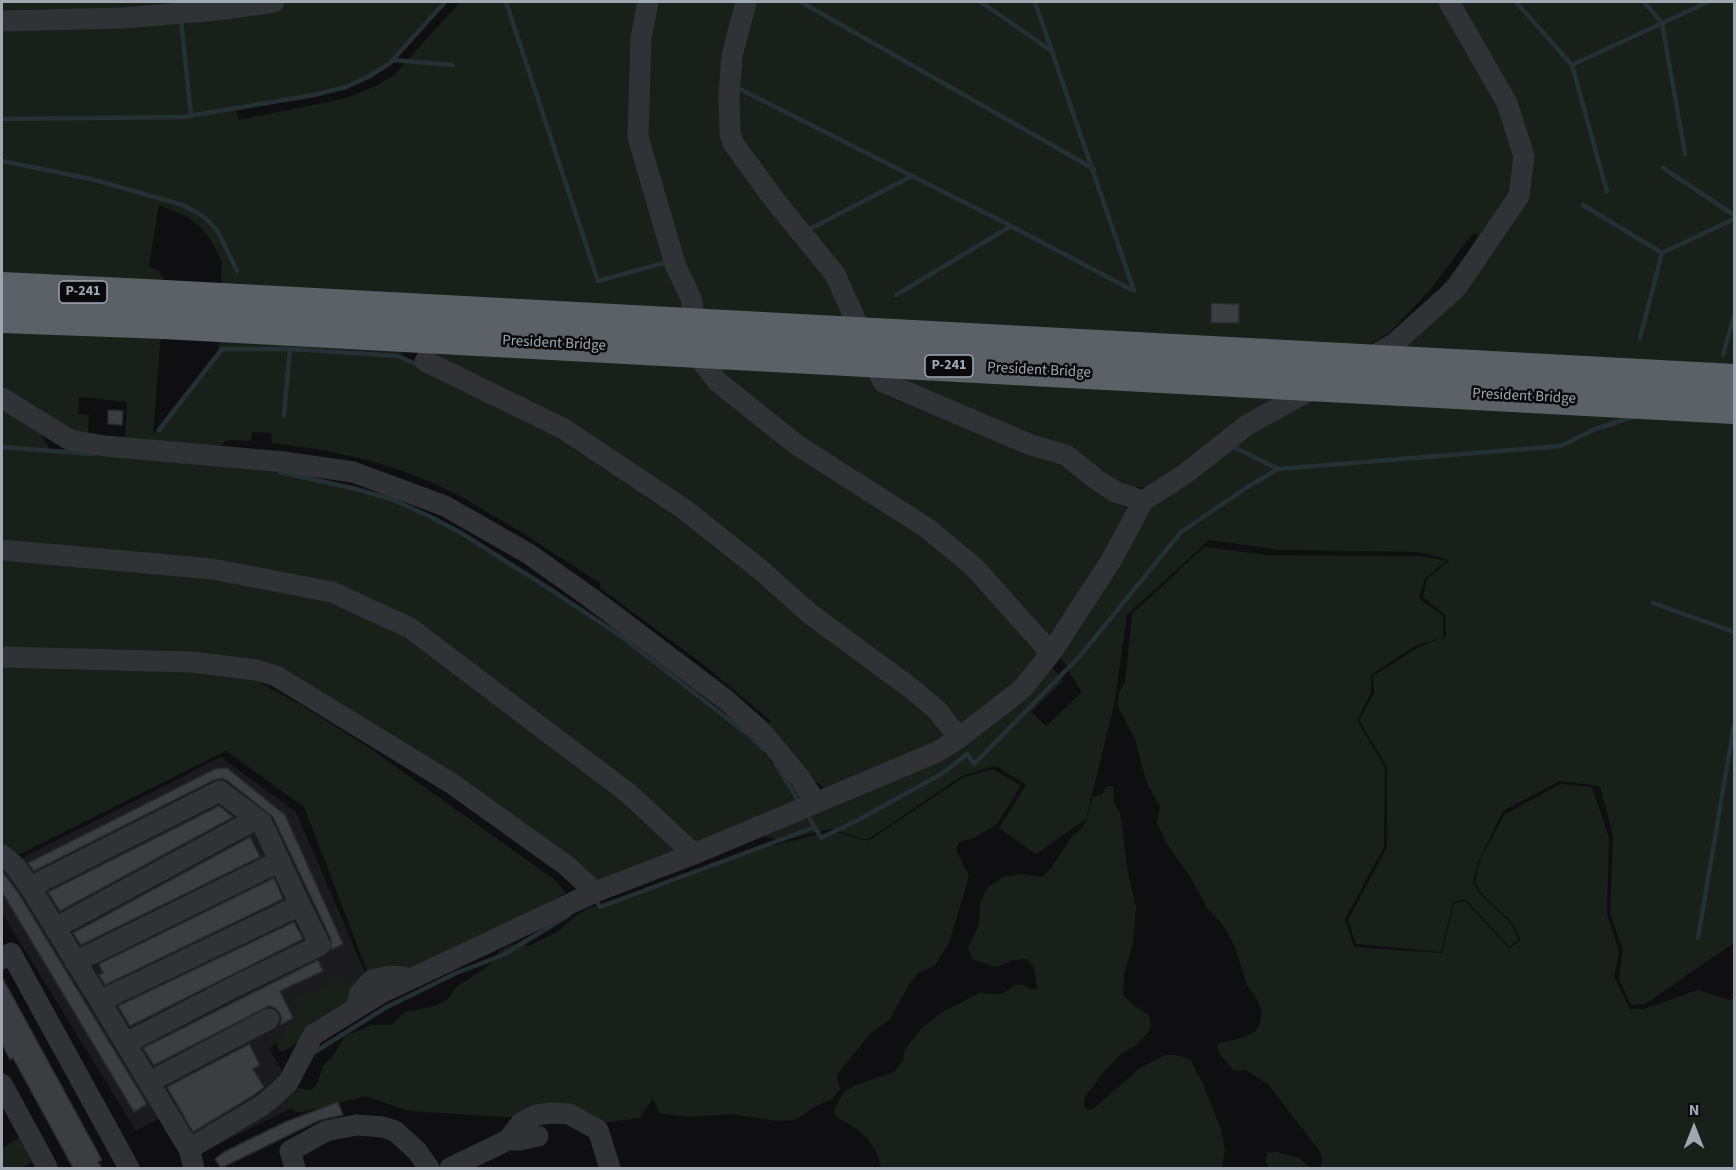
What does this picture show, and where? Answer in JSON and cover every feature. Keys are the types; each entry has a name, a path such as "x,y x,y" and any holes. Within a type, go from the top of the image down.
{"highway":[{"name":"Р-241","path":"2,288 165,310"},
{"name":"Р-241","path":"2,317 165,310"},
{"name":"President Bridge","path":"165,310 1734,381"},
{"name":"President Bridge","path":"165,310 1734,408"}],"lane":[{"path":"2,21 123,18 218,10 274,2"},
{"path":"648,2 641,38 638,137 676,267 691,298 704,364 718,382 797,445 927,528 974,567 1052,653"},
{"path":"746,2 732,56 729,95 730,134 733,143 769,194 835,274 883,382 1031,445 1065,455 1116,492 1143,501"},
{"path":"2,855 14,865 55,927 149,1082 192,1163 289,1081 313,1035 381,993 413,980 595,892 694,854 937,752 1022,690 1052,653 1112,559 1143,501 1185,474 1247,425 1395,344 1456,288 1519,196 1524,156 1508,103 1449,2"},
{"path":"425,361 564,429 684,509 762,571 809,613 912,689 937,710 959,738"},
{"path":"2,398 70,440 105,446 284,462 353,472 445,506 530,554 726,700 767,739 800,778 816,803"},
{"path":"2,550 212,569 332,592 410,628 628,793 694,854"},
{"path":"2,657 192,662 256,670 276,676 451,783 567,866 595,892"},
{"path":"30,887 220,791 262,823 320,945 232,987 126,1043"},
{"path":"55,927 256,819"},
{"path":"75,962 280,861"},
{"path":"100,1000 300,905"},
{"path":"2,958 11,953 129,1168"},
{"path":"149,1082 269,1019"},
{"path":"2,1084 47,1167 45,1168"},
{"path":"450,1168 508,1140 521,1124 536,1115 552,1113 569,1114 598,1130 610,1168"},
{"path":"295,1168 290,1151 326,1131 356,1125 383,1127 395,1131 417,1151 429,1168"},
{"path":"508,1140 538,1136"}],"shaded area":[{"path":"2,2 446,2 391,64 368,78 346,88 314,96 236,109 239,120 347,98 373,87 393,76 460,2 642,2 634,116 682,294 692,354 961,565 1042,652 1018,684 958,727 565,423 412,349 399,355 538,421 634,480 895,685 947,730 946,742 829,791 809,777 766,726 771,721 704,665 600,588 600,583 460,496 403,471 371,461 323,450 272,443 271,433 252,432 251,441 227,440 215,451 125,446 127,402 79,397 78,414 89,415 88,435 66,433 2,393 2,330 161,334 153,434 218,351 222,262 211,240 200,227 186,216 159,205 149,266 159,271 163,278 162,285 2,273"},
{"path":"655,2 739,2 721,129 832,284 874,385 888,396 1027,453 1061,462 1091,488 1132,511 1050,641 855,476 719,373 683,265 646,137 650,26"},
{"path":"753,2 1734,2 1734,943 1645,1004 1631,1005 1619,979 1623,950 1610,913 1613,836 1600,786 1560,781 1503,811 1479,860 1473,882 1480,894 1510,922 1519,940 1509,946 1465,899 1453,902 1441,952 1356,944 1348,920 1387,847 1387,767 1359,720 1374,693 1373,676 1417,648 1441,638 1415,646 1371,675 1371,693 1357,720 1385,768 1384,847 1345,919 1354,947 1442,953 1454,903 1465,901 1509,948 1521,940 1511,921 1481,893 1475,882 1480,860 1504,815 1560,784 1592,787 1609,838 1607,914 1619,952 1614,977 1630,1009 1644,1009 1698,990 1729,1000 1734,998 1734,1168 1320,1168 1321,1153 1268,1084 1246,1070 1234,1071 1219,1053 1217,1047 1219,1043 1242,1038 1255,1032 1260,1024 1262,1011 1247,985 1235,947 1223,925 1207,908 1191,878 1165,841 1157,823 1160,807 1146,781 1135,739 1118,707 1119,692 1125,683 1132,614 1204,547 1268,555 1420,556 1447,561 1425,578 1419,598 1443,616 1443,638 1446,637 1445,615 1423,597 1427,579 1450,560 1419,552 1280,550 1209,540 1127,615 1114,705 1086,819 1036,854 999,828 1026,785 996,766 962,776 867,840 831,829 781,841 756,834 922,769 1049,662 1063,681 1031,712 1046,726 1082,692 1057,652 1145,508 1247,434 1277,420 1396,336 1430,301 1480,238 1473,233 1429,291 1390,332 1237,424 1166,479 1147,487 1126,487 1045,442 888,376 754,161 734,124 736,79"},
{"path":"2,408 42,435 50,451 196,463 281,473 391,500 429,517 553,592 620,638 710,706 750,737 769,757 799,802 694,844 358,597 2,546"},
{"path":"2,558 195,576 323,597 413,640 557,748 674,842 674,852 594,882 290,678 2,651"},
{"path":"2,664 174,668 253,679 301,705 368,747 555,880 566,893 376,994 304,807 226,751 16,856 2,849"},
{"path":"221,757 296,812 370,984 269,1048 300,1104 203,1152 176,1109 136,1131 2,913 2,868"},
{"path":"993,769 1021,786 997,824 974,838 959,842 956,850 969,876 949,943 935,965 917,974 889,1020 870,1034 837,1075 840,1089 832,1099 814,1107 795,1120 776,1121 731,1114 689,1117 659,1113 653,1098 640,1118 601,1123 408,1111 366,1096 299,1113 287,1103 288,1097 296,1088 312,1090 317,1084 323,1066 333,1056 345,1036 372,1025 391,1025 405,1012 435,1006 448,999 457,986 486,968 500,950 514,944 529,946 557,932 589,908 755,850 831,831 868,841 964,777"},
{"path":"1107,786 1113,786 1114,804 1120,812 1128,873 1136,907 1133,943 1124,974 1123,995 1149,1015 1151,1026 1147,1034 1135,1046 1121,1054 1107,1068 1084,1098 1084,1105 1087,1110 1093,1109 1140,1068 1165,1055 1190,1059 1204,1086 1221,1129 1225,1149 1222,1168 881,1168 877,1153 867,1138 838,1118 834,1112 837,1103 845,1091 856,1085 894,1072 903,1061 905,1049 922,1028 941,1013 979,993 1000,994 1014,985 1023,985 1031,990 1037,988 1034,967 1026,959 1013,960 995,967 972,959 968,948 979,925 980,904 987,888 1003,877 1021,874 1042,877 1051,868 1072,836 1086,822 1093,797 1102,794"},
{"path":"361,973 364,974 364,982 340,1010 290,1048 279,1050 277,1040 296,1022 299,994 316,996 331,978 350,981"},
{"path":"22,1136 32,1162 21,1168 2,1168 2,1148"},
{"path":"1276,1152 1299,1158 1310,1168 1269,1168 1266,1160 1267,1153"}],"building":[{"path":"1211,303 1239,304 1239,323 1211,323"},
{"path":"108,410 123,411 122,425 108,424"},
{"path":"227,768 285,815 343,944 331,950 331,939 273,817 222,778 34,871 28,863 215,769"},
{"path":"219,806 233,817 60,911 48,892"},
{"path":"250,837 260,857 81,945 73,933"},
{"path":"2,871 19,894 147,1104 134,1112 2,892"},
{"path":"274,878 283,899 105,985 99,975 103,973 99,964"},
{"path":"294,922 303,939 130,1026 118,1006"},
{"path":"318,960 323,971 280,991 293,1018 280,1025 282,1019 280,1013 269,1006 154,1065 143,1048"},
{"path":"2,977 102,1160 98,1162 102,1168 73,1168 13,1058 10,1060 2,1044"},
{"path":"249,1044 260,1065 253,1069 264,1087 193,1132 167,1087"},
{"path":"338,1102 343,1115 320,1120 221,1168 215,1159 224,1152 285,1122"}],"waterway":[{"path":"2,119 183,117 314,95 346,87 390,63 445,2"},
{"path":"506,2 598,281 667,262"},
{"path":"801,2 1094,169"},
{"path":"981,2 1050,50"},
{"path":"1035,2 1134,291"},
{"path":"1516,2 1572,65 1607,192"},
{"path":"1644,2 1662,23 1685,154"},
{"path":"1572,65 1708,2"},
{"path":"181,19 191,116"},
{"path":"393,60 452,65"},
{"path":"736,87 1134,291"},
{"path":"2,161 91,179 183,205 203,216 217,230 237,271"},
{"path":"1663,168 1734,215"},
{"path":"808,230 912,176"},
{"path":"1583,205 1662,253"},
{"path":"1662,253 1734,219"},
{"path":"896,295 1011,226"},
{"path":"1640,338 1662,253"},
{"path":"1723,355 1734,316"},
{"path":"159,430 222,349 290,349 398,356 420,366"},
{"path":"284,415 290,349"},
{"path":"810,819 821,838 943,773 967,754 974,764 1079,657 1181,532 1278,469 1561,446 1593,430 1632,417"},
{"path":"2,447 92,454"},
{"path":"1236,448 1278,469"},
{"path":"279,472 391,499 461,533 622,637 750,736 763,749"},
{"path":"1653,603 1734,632"},
{"path":"1698,938 1734,725"},
{"path":"776,764 800,803"},
{"path":"594,900 596,899 600,907 815,827"},
{"path":"313,1053 385,1008 454,974 503,955 569,915"}]}
